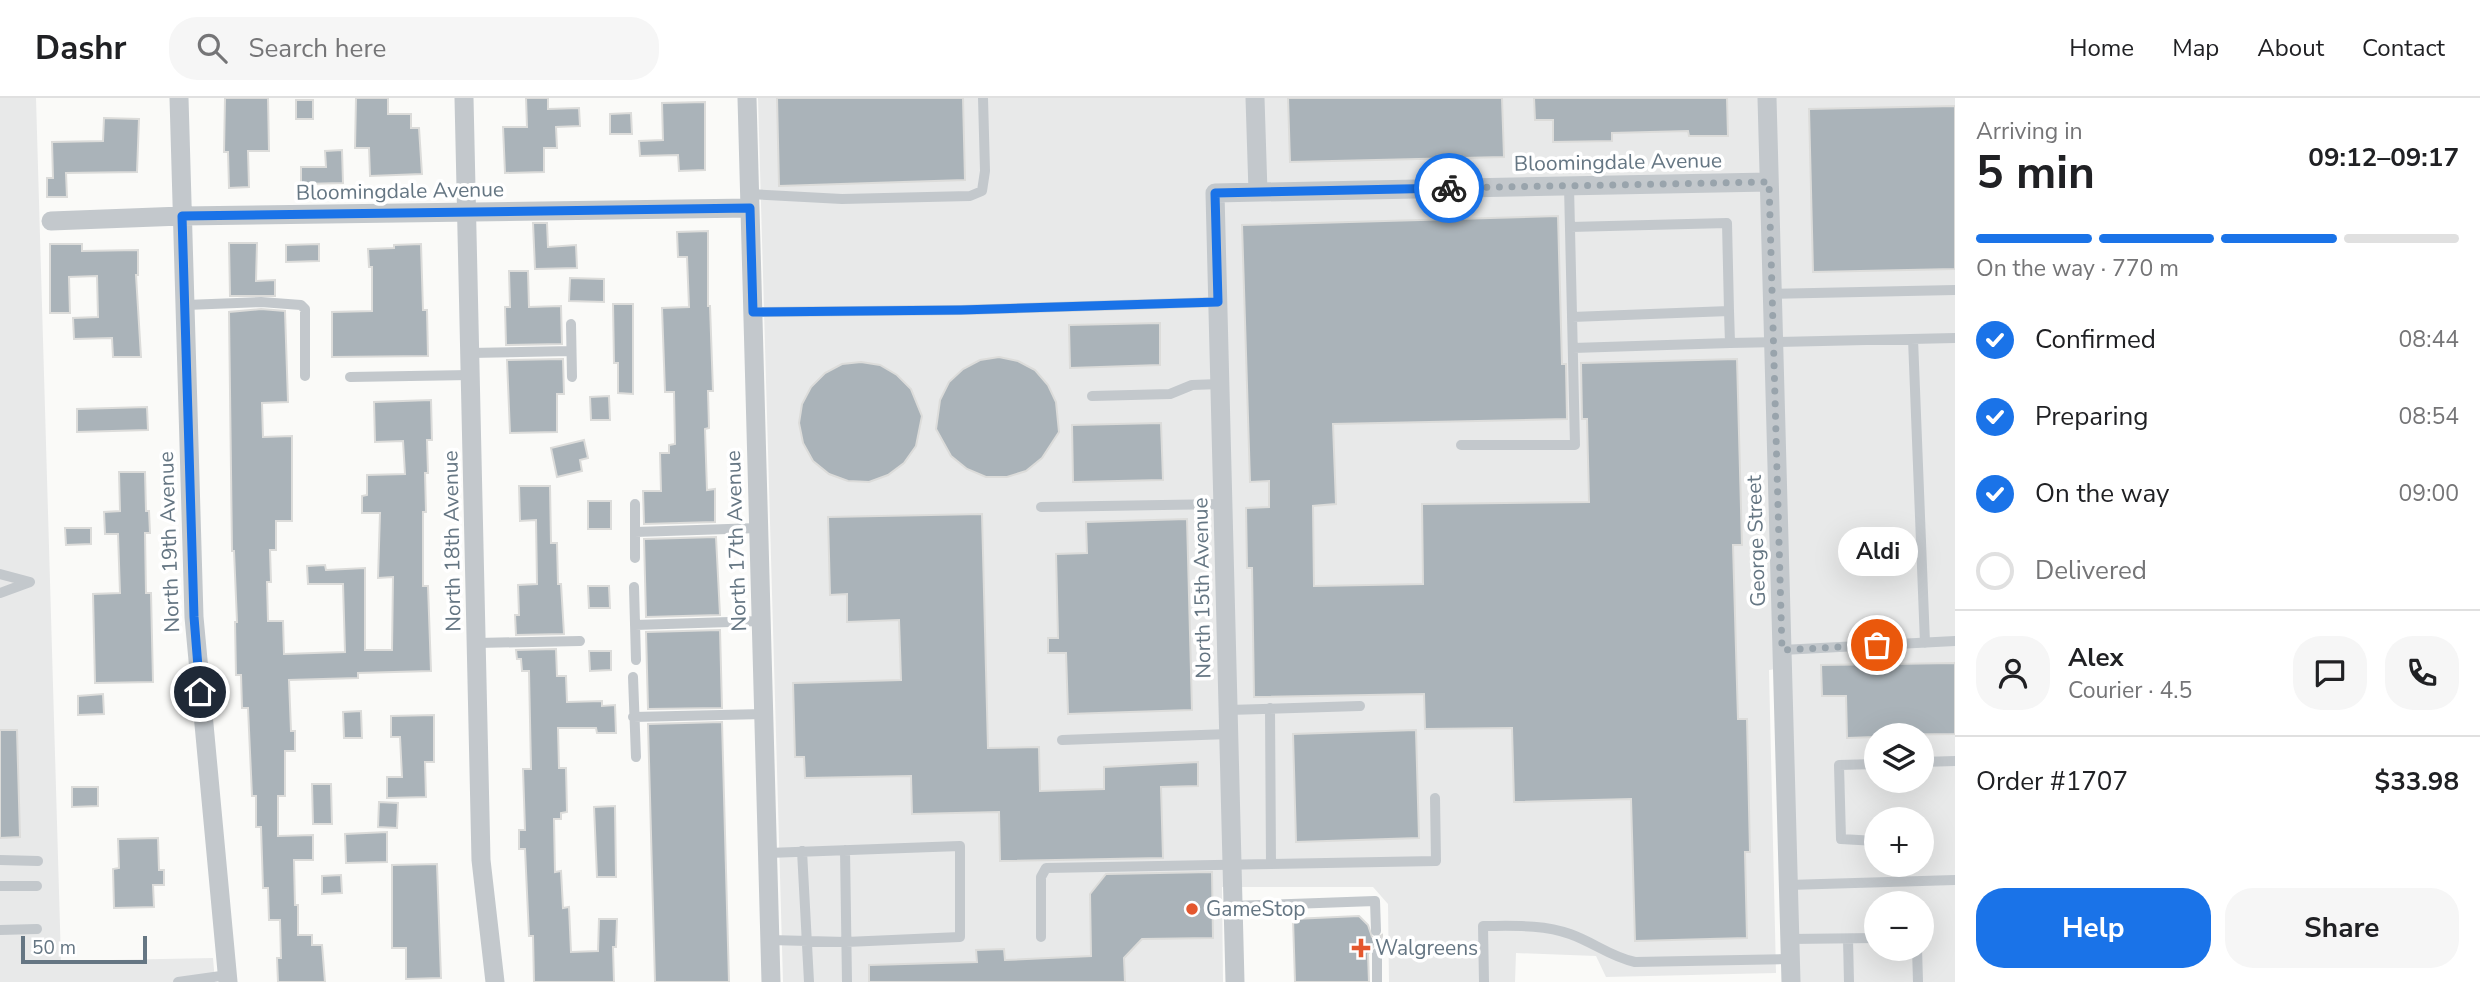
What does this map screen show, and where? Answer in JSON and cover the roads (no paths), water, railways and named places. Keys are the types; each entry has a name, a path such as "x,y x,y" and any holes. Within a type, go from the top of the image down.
{"street":[{"name":"North 19th Avenue","path":"179,98 194,617 228,979"},
{"name":"North 18th Avenue","path":"464,98 481,860 495,982"},
{"name":"North 17th Avenue","path":"747,98 771,982"},
{"path":"1255,98 1258,192"},
{"name":"George Street","path":"1767,98 1791,982"},
{"name":"Bloomingdale Avenue","path":"1215,193 1769,182"},
{"name":"North 15th Avenue","path":"1215,193 1235,982"},
{"name":"Bloomingdale Avenue","path":"51,221 182,216 467,213 750,201"}],"lane":[{"path":"750,201 970,196 982,191 985,172 983,98"},
{"path":"1461,445 1575,445 1569,186"},
{"path":"1570,227 1727,223 1730,343"},
{"path":"1772,294 1955,290"},
{"path":"186,305 261,302 301,305 305,309 305,376"},
{"path":"753,312 961,310 1218,302"},
{"path":"1572,317 1729,311"},
{"path":"570,324 572,377"},
{"path":"1573,348 1955,338"},
{"path":"1913,339 1925,643"},
{"path":"470,353 571,351"},
{"path":"350,377 470,374"},
{"path":"1092,396 1170,394 1192,386 1220,384"},
{"path":"635,504 635,558"},
{"path":"1041,506 1223,504"},
{"path":"635,532 759,528"},
{"path":"0,574 30,582 0,593"},
{"path":"634,587 636,660"},
{"path":"635,625 761,621"},
{"path":"477,643 580,641"},
{"path":"1782,650 1955,641"},
{"path":"633,677 636,757"},
{"path":"1228,710 1360,706"},
{"path":"1270,708 1271,864"},
{"path":"633,717 764,714"},
{"path":"1062,740 1229,734"},
{"path":"1934,762 1955,761"},
{"path":"1864,764 1839,765 1840,839 1864,840"},
{"path":"1041,937 1041,877 1046,868 1437,861 1435,798"},
{"path":"768,853 960,846 960,937 846,942 770,940"},
{"path":"845,850 847,982"},
{"path":"802,851 809,982"},
{"path":"0,860 38,861"},
{"path":"1788,885 1955,880"},
{"path":"0,887 37,886"},
{"path":"1233,906 1375,901 1376,932"},
{"path":"1484,982 1483,926 1520,926 1567,933 1620,959 1635,962 1790,949 1864,938"},
{"path":"0,930 37,929"},
{"path":"1848,939 1849,982"},
{"path":"1377,953 1377,982"},
{"path":"1917,961 1918,982"},
{"path":"178,982 228,979"}],"place":[{"name":"Aldi","path":"1877,645"},
{"name":"GameStop","path":"1192,909"},
{"name":"Walgreens","path":"1361,948"}]}
